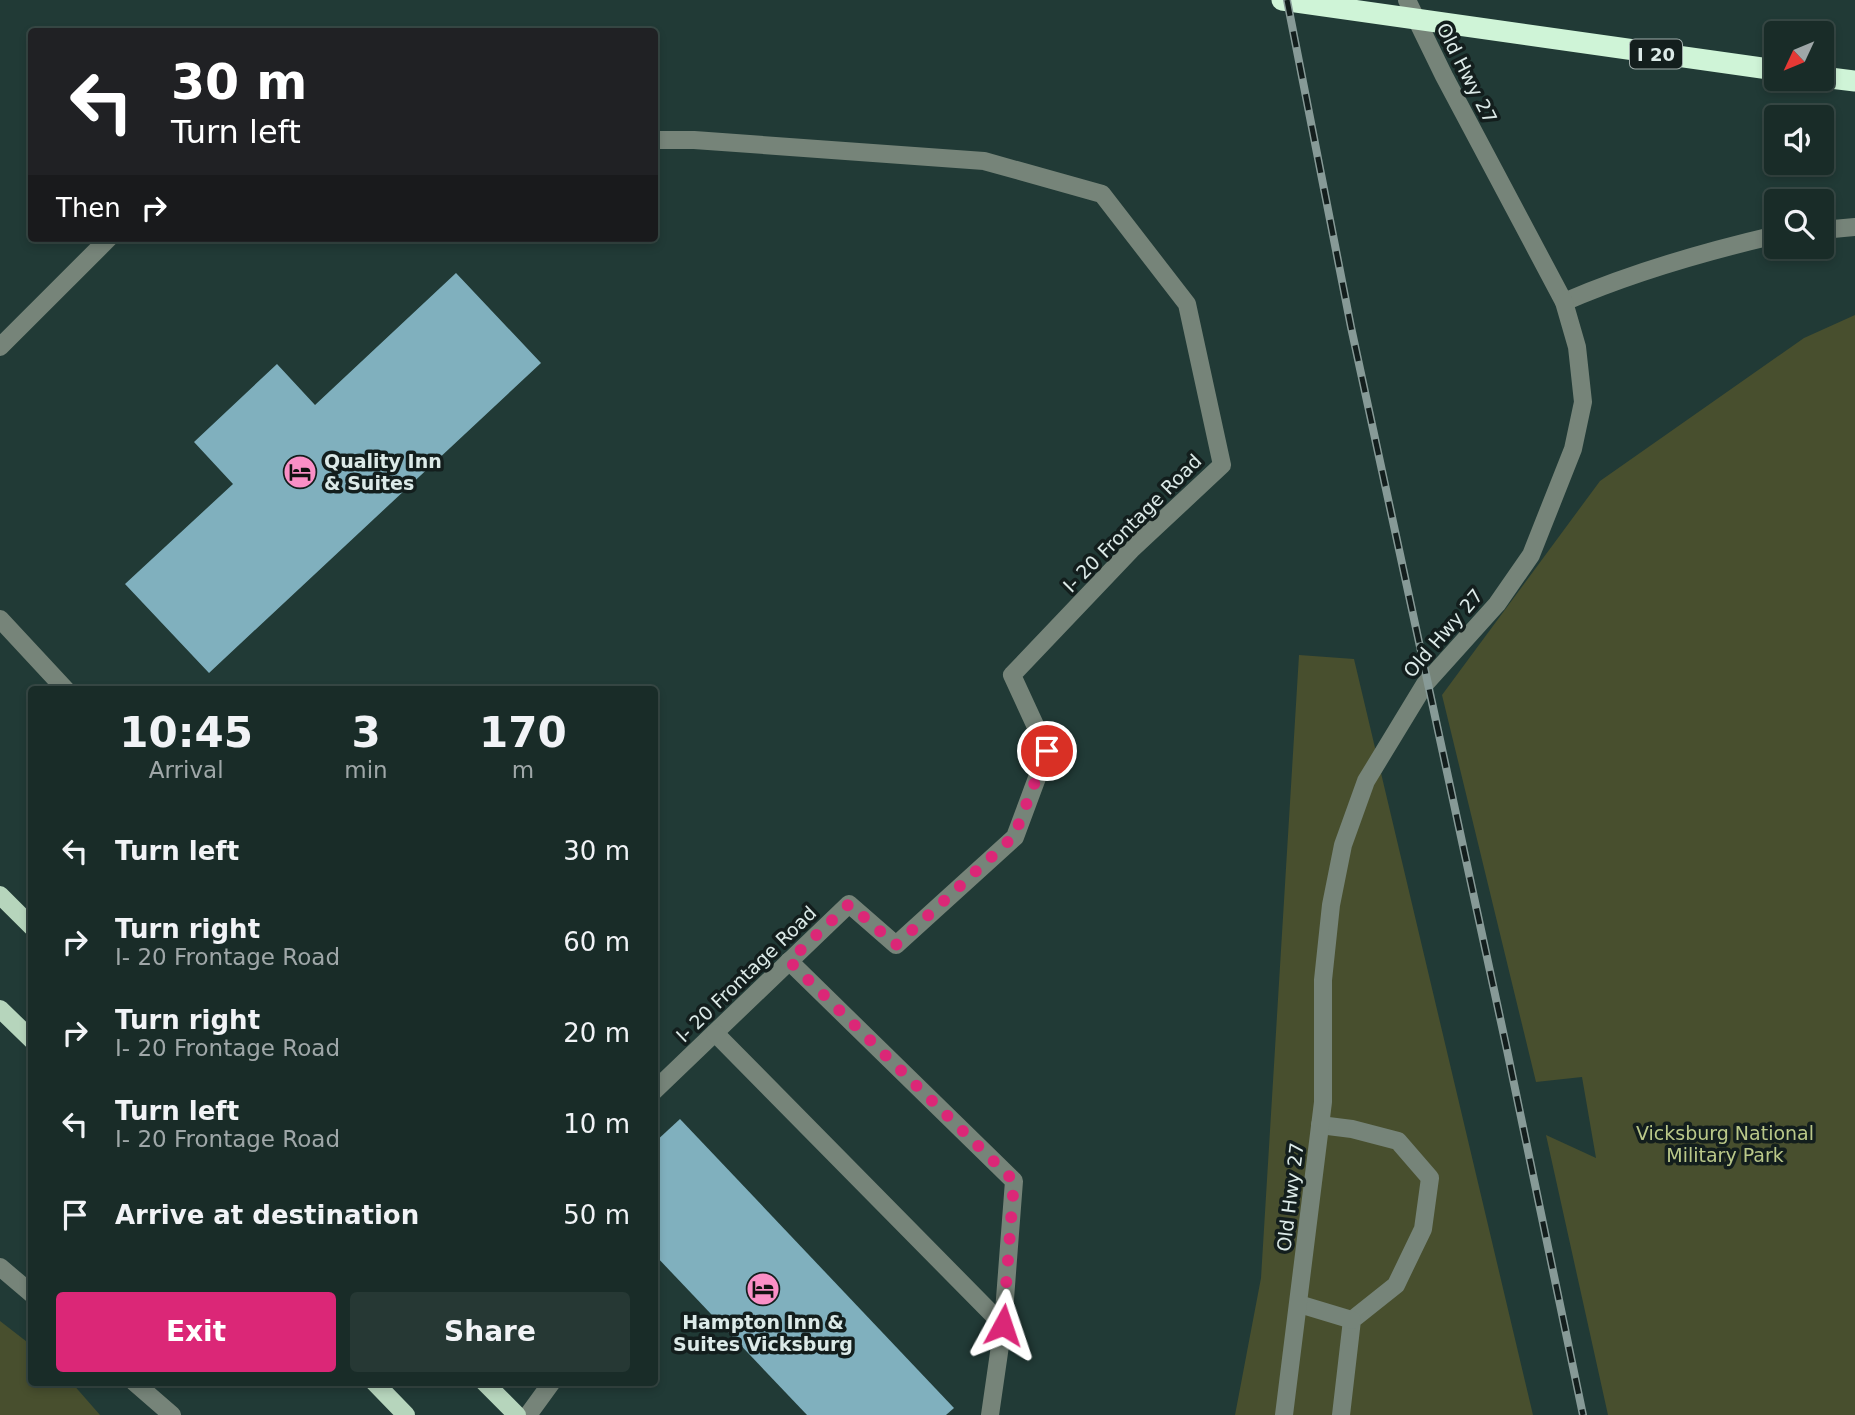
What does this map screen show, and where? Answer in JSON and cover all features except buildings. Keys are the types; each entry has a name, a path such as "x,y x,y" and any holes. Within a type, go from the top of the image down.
{"highway":[{"name":"I 20","path":"1282,0 1764,68"},
{"path":"1834,78 1855,81"}],"main road":[{"path":"0,895 28,923"},
{"path":"0,1009 28,1036"},
{"path":"377,1386 406,1415"},
{"path":"488,1386 517,1415"}],"street":[{"name":"Old Hwy 27","path":"1284,1415 1323,1102 1323,979 1331,905 1343,845 1366,781 1424,684 1497,604 1531,555 1573,449 1583,402 1577,347 1564,302 1450,88 1407,0"},
{"name":"I- 20 Frontage Road","path":"658,140 694,140 984,161 1102,194 1187,304 1222,464 1131,550 1012,675 1047,751 1014,836 896,945 849,904 658,1087"},
{"path":"1834,229 1855,227"},
{"path":"1564,302 1643,271 1702,252 1764,237"},
{"path":"0,347 105,242"},
{"path":"0,619 62,686"},
{"path":"789,961 1014,1181 1003,1325 990,1415"},
{"path":"715,1033 1003,1325"},
{"path":"1320,1125 1352,1129 1398,1141 1430,1178 1423,1229 1396,1285 1352,1321 1341,1415"},
{"path":"0,1267 28,1291"},
{"path":"1299,1304 1352,1321"},
{"path":"139,1386 172,1415"},
{"path":"528,1415 549,1386"}],"green space":[{"name":"Vicksburg National Military Park","path":"1855,315 1855,1415 1608,1415 1546,1135 1596,1158 1582,1077 1536,1082 1442,695 1600,481 1804,338"},
{"path":"1299,655 1354,659 1533,1415 1235,1415 1261,1278"},
{"path":"0,1321 28,1343 28,1386 75,1386 100,1415 0,1415"}],"railway":[{"path":"1287,0 1351,327 1583,1415"}],"place":[{"name":"Quality Inn & Suites","path":"300,472"},
{"name":"Hampton Inn & Suites Vicksburg","path":"763,1289"}],"route":[{"path":"1003,1325 1014,1181 789,961 849,904 896,945 1014,836 1047,751"}]}
